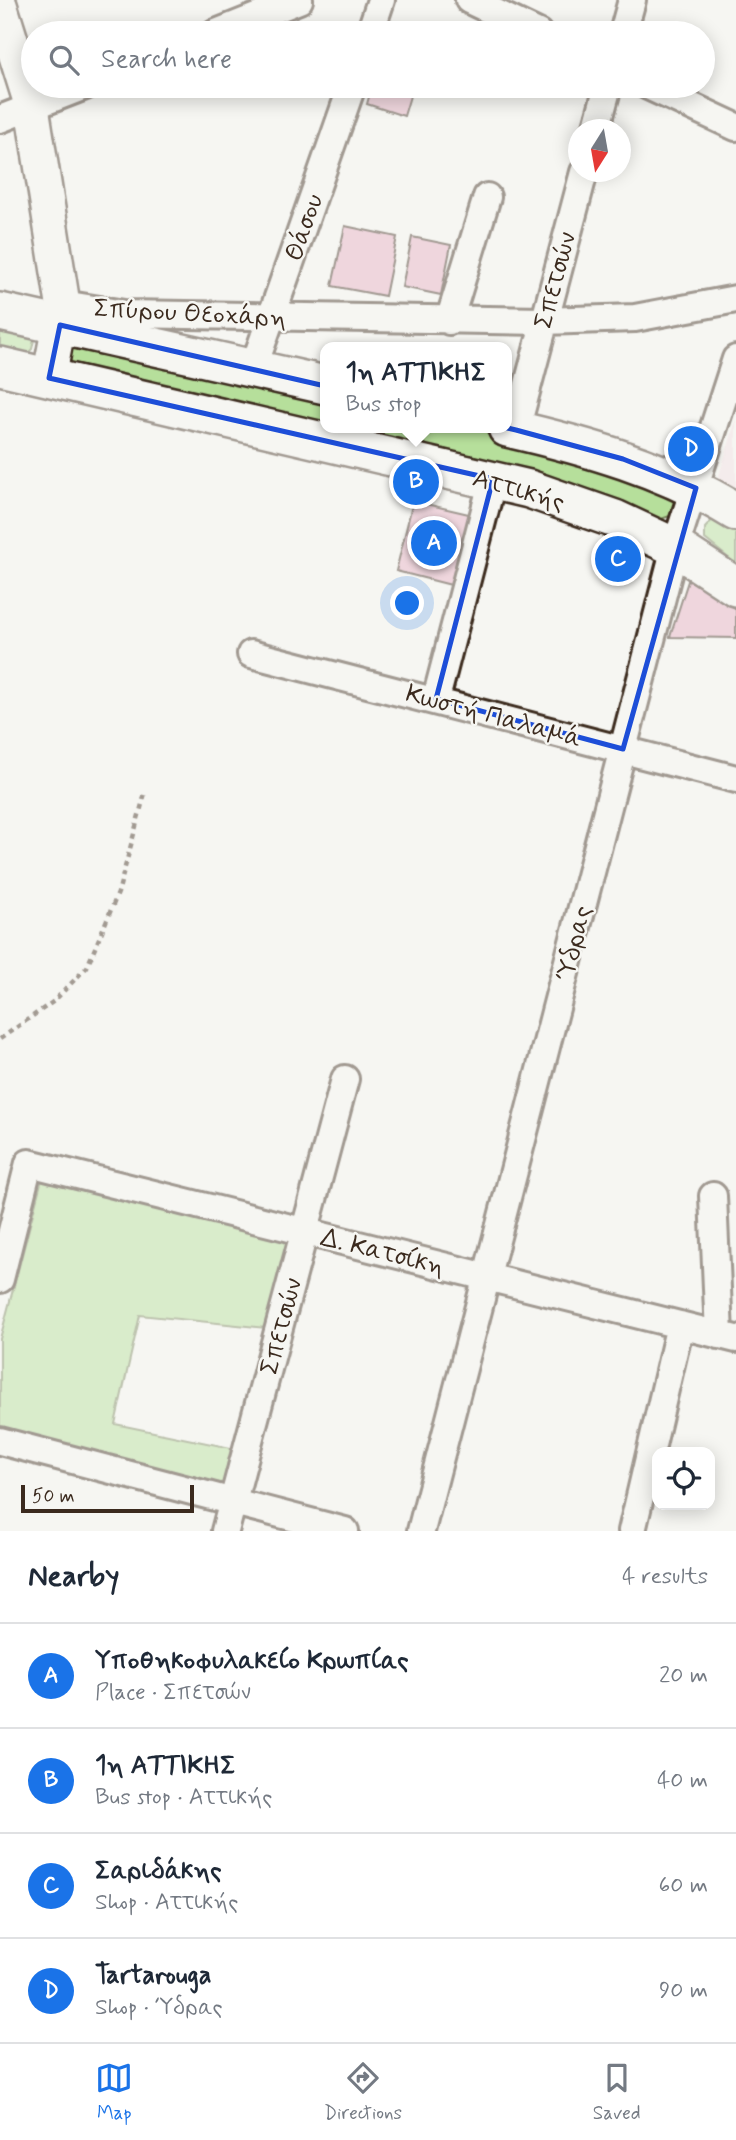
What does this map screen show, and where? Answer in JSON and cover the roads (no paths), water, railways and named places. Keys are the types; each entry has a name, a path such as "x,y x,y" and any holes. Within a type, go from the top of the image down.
{"main road":[{"path":"0,312 61,315 253,369 320,384"},
{"name":"Αττικής","path":"0,366 493,479 615,519 675,547 736,587"},
{"path":"512,429 623,459 696,488 736,512"}],"street":[{"path":"246,21 299,0"},
{"path":"374,21 381,0"},
{"path":"468,0 513,21"},
{"path":"626,21 632,0"},
{"path":"0,5 21,72"},
{"path":"29,98 61,315 50,377"},
{"path":"0,119 55,98"},
{"name":"Θάσου","path":"253,369 348,98"},
{"path":"599,119 605,98"},
{"path":"674,98 736,127"},
{"name":"Σπετσών","path":"512,429 581,182"},
{"path":"449,321 487,197"},
{"name":"Σπύρου Θεοχάρη","path":"61,315 542,321 635,318 736,299"},
{"name":"Ύδρας","path":"421,1531 675,547 736,359"},
{"path":"436,699 493,479"},
{"name":"Κωστή Παλαμά","path":"251,654 436,699 736,779"},
{"name":"Σπετσών","path":"225,1531 345,1079"},
{"name":"Δ. Κατσίκη","path":"0,1279 29,1163 728,1337"},
{"path":"713,1196 728,1337"},
{"path":"632,1531 680,1325"},
{"path":"0,1441 345,1531"}],"place":[{"name":"Tartarouga","path":"691,449"},
{"name":"1η ΑΤΤΙΚΗΣ","path":"416,482"},
{"name":"Υποθηκοφυλακείο Κρωπίας","path":"434,543"},
{"name":"Σαριδάκης","path":"618,559"}]}
